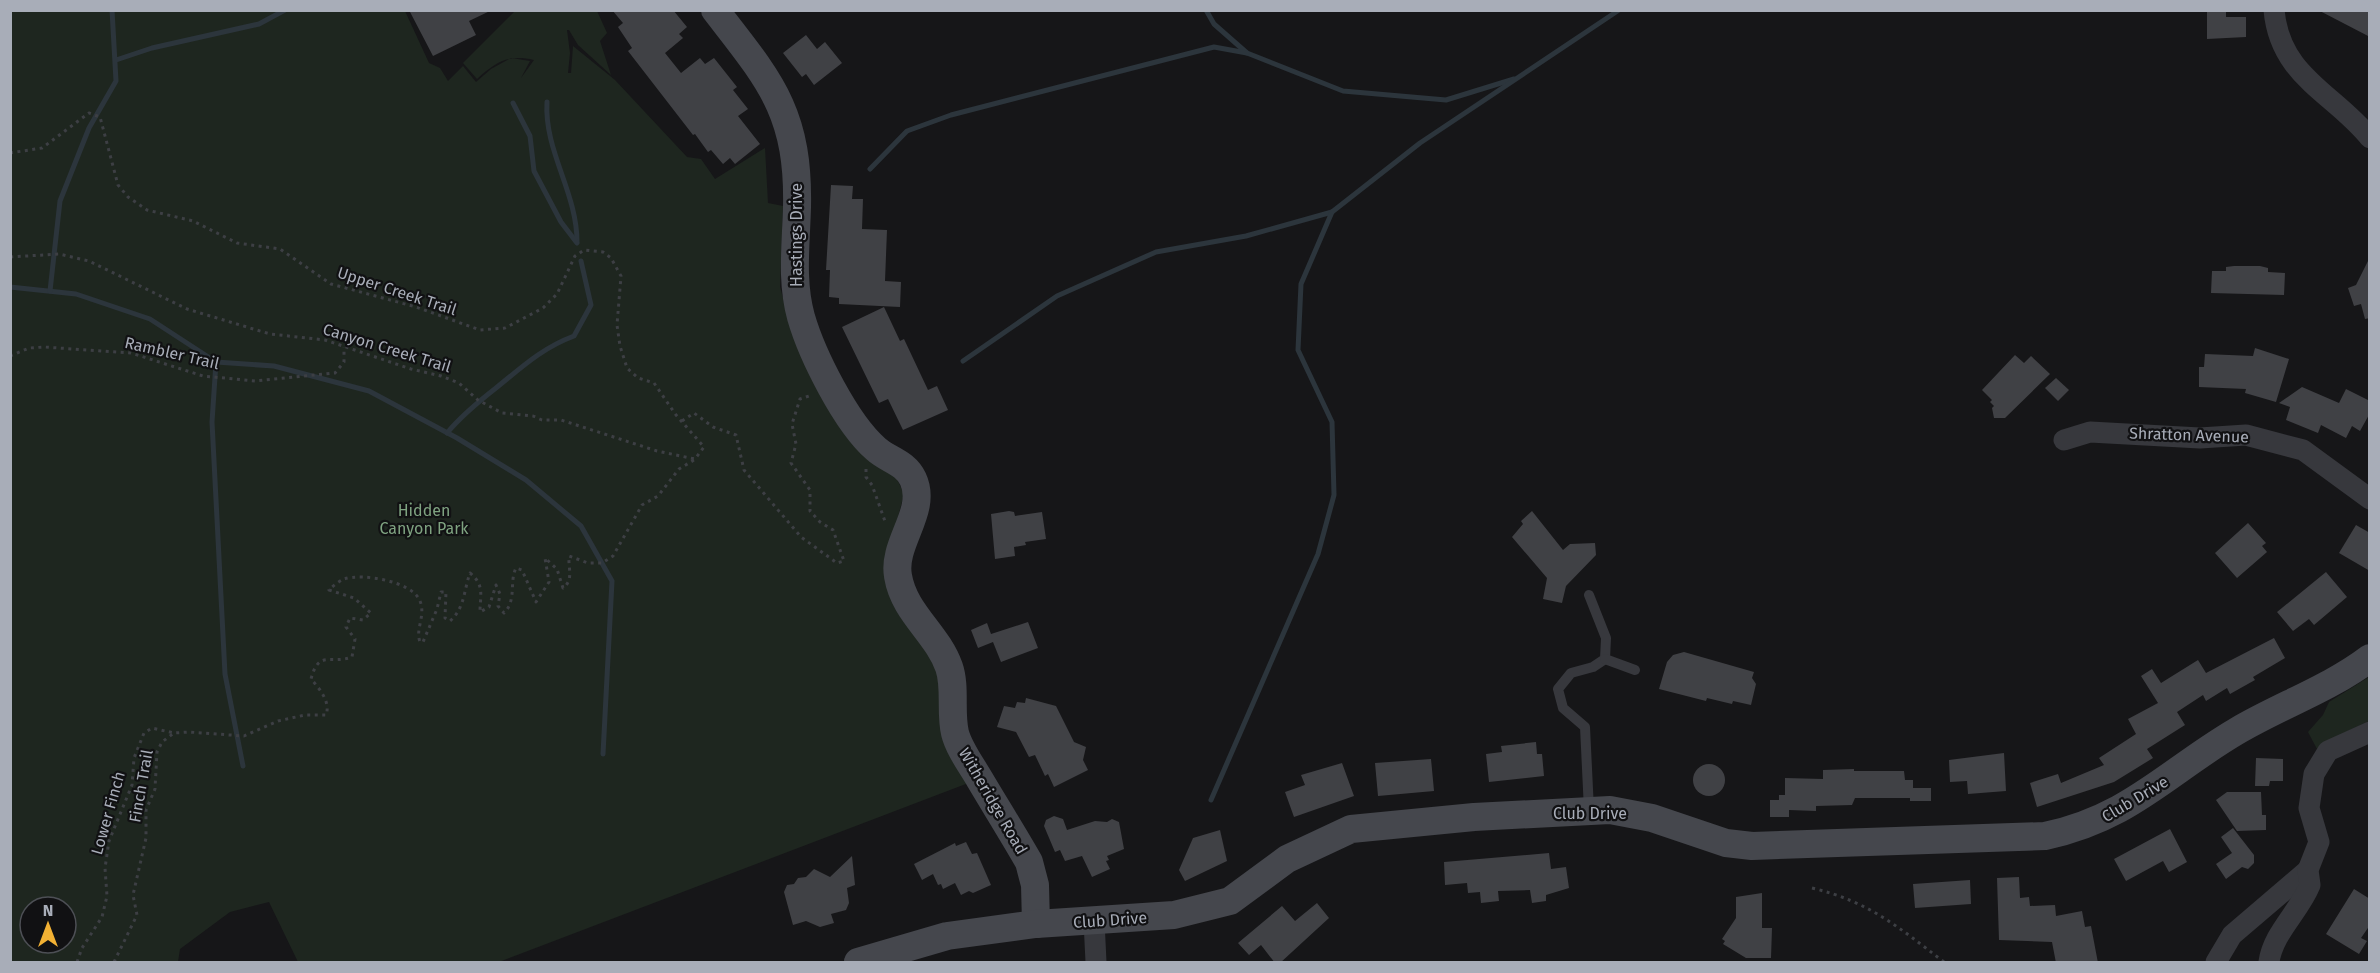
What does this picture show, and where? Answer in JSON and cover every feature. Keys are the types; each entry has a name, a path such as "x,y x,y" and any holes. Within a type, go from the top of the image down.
{"street":[{"name":"Hastings Drive","path":"715,10 769,80 784,112 791,136 797,172 795,292 802,319 833,391 850,421 877,450 902,464 913,479"},
{"path":"2274,10 2284,49 2296,68 2370,138"},
{"name":"Shratton Avenue","path":"2064,440 2091,432 2200,438 2246,435 2302,450 2370,499"},
{"name":"Witheridge Road","path":"913,479 916,497 913,515 898,555 897,575 909,609 940,650 950,668 955,734 1029,862 1035,885 1036,924"},
{"name":"Club Drive","path":"858,963 947,936 1036,924 1174,915 1230,902 1287,859 1351,829 1589,810 1632,812 1726,843 1752,846 2045,836 2090,824 2114,813 2237,731 2337,680 2370,658"},
{"path":"2269,963 2271,952 2282,931 2309,888 2308,870 2319,842 2308,808 2314,774 2328,751 2370,732"},
{"path":"2216,963 2232,935 2308,870"},
{"path":"1094,921 1096,963"}],"lane":[{"path":"1589,595 1606,638 1605,659"},
{"path":"1605,659 1635,670"},
{"path":"1589,810 1585,727 1563,708 1558,689 1571,673 1593,667 1605,659"}],"path":[{"name":"Upper Creek Trail","path":"10,153 42,148 59,138 84,115 94,114 100,117 118,184 128,197 147,210 193,221 237,243 280,249 332,284 416,307 480,330 505,327 543,308 557,294 575,256 584,250 603,252 611,258 621,276 617,325 624,360 638,378 654,383 682,421"},
{"name":"Canyon Creek Trail","path":"10,257 59,254 89,261 187,309 260,332 325,340 450,379 459,383 478,400 501,413 533,416 542,420 561,420 657,451 695,459"},
{"name":"Rambler Trail","path":"10,356 29,348 44,347 131,353 203,376 255,381 335,373 344,362 344,347"},
{"path":"695,459 704,447 682,421 694,413 713,426 736,435 741,446 744,470 801,537 837,563 844,561 833,530 820,522 810,511 810,490 791,463 796,444 792,424 800,399 817,394"},
{"path":"864,458 866,477 872,485 886,526"},
{"name":"Finch Trail","path":"114,963 136,915 133,895 146,838 146,810 155,789 157,752 162,742 174,734 244,736 278,722 305,715 326,715 328,710 321,690 310,679 314,668 319,661 327,658 352,657 355,639 346,627 348,621 350,618 363,620 371,613 354,598 329,590 343,580 395,581 411,589 421,603 422,615 418,637 420,642 423,642 437,609 441,592 446,592 445,618 450,621 456,615 468,589 470,573 476,579 483,594 480,612 489,607 496,585 500,594 498,606 504,613 509,607 516,568 522,570 536,602 549,582 545,558 557,569 563,588 569,583 570,578 568,556 588,563 602,562 613,556 642,505 658,496 679,469 695,459"},
{"name":"Lower Finch","path":"77,963 105,906 106,851 132,785 134,758 142,737 152,729 174,734"},
{"path":"1812,888 1844,896 1886,917 1944,963"}],"green space":[{"name":"Hidden Canyon Park","path":"10,11 405,11 429,63 440,68 448,81 463,66 476,82 491,69 509,59 490,68 477,79 463,63 515,11 597,11 607,33 600,41 611,75 578,45 567,30 570,53 568,73 571,73 573,46 615,80 687,157 701,159 715,179 765,148 768,203 783,206 780,287 791,328 896,477 904,494 890,547 932,652 971,782 499,962 298,962 269,902 230,912 180,949 178,962 11,962","holes":["514,58 534,60 521,78 530,61"]},
{"path":"2369,677 2369,721 2329,740 2317,749 2308,732 2323,715 2329,702"}],"building":[{"path":"409,10 492,10 469,21 476,35 433,56"},
{"path":"612,10 673,10 687,27 679,34 683,38 665,53 681,73 700,58 705,64 714,58 737,87 733,90 748,109 738,116 760,144 735,164 730,158 723,164 711,150 708,152 628,51 632,48 618,27 623,23"},
{"path":"2207,10 2226,10 2226,17 2246,17 2246,37 2207,39"},
{"path":"2318,10 2370,10 2370,37"},
{"path":"806,35 817,49 825,42 842,63 814,85 806,74 802,77 783,53"},
{"path":"831,185 853,186 852,199 863,199 862,229 887,230 885,281 901,282 900,307 839,304 839,298 829,297 830,270 826,270"},
{"path":"2370,257 2370,318 2365,319 2361,304 2354,306 2348,288 2356,285"},
{"path":"2260,266 2268,268 2268,272 2285,273 2284,295 2211,293 2212,271 2226,271 2226,267"},
{"path":"884,307 900,341 904,339 928,390 937,386 948,410 903,430 888,399 879,403 842,327"},
{"path":"2255,348 2289,359 2276,402 2245,393 2246,389 2199,387 2199,367 2204,367 2205,354 2253,356"},
{"path":"2015,355 2024,363 2031,356 2050,374 2005,418 1994,418 1992,408 1994,406 1990,402 1992,400 1982,390"},
{"path":"2056,378 2069,390 2058,401 2045,388"},
{"path":"2302,387 2339,403 2346,389 2370,401 2370,413 2360,431 2352,426 2346,438 2321,425 2318,433 2286,420 2290,407 2279,403"},
{"path":"1532,511 1563,550 1570,544 1595,543 1596,555 1566,586 1562,603 1543,599 1547,578 1512,537 1523,524 1521,521"},
{"path":"1014,512 1015,516 1042,512 1046,539 1025,542 1026,545 1014,547 1015,556 995,559 991,514"},
{"path":"2248,523 2266,543 2262,546 2267,552 2237,578 2215,553"},
{"path":"2356,525 2370,533 2370,571 2339,553"},
{"path":"2326,572 2347,597 2314,625 2309,619 2293,631 2277,612"},
{"path":"1028,622 1038,648 1001,662 993,642 978,648 971,630 987,623 991,634"},
{"path":"2274,638 2285,658 2253,677 2255,680 2230,694 2227,688 2206,701 2203,695 2177,712 2185,725 2147,749 2153,758 2114,782 2037,807 2030,783 2058,774 2061,783 2104,765 2099,758 2136,734 2128,719 2158,703 2141,676 2152,669 2161,683 2198,660 2206,673"},
{"path":"1684,652 1754,672 1752,678 1756,684 1751,705 1733,701 1732,704 1707,698 1706,701 1659,689 1667,662 1673,655"},
{"path":"1026,698 1056,706 1074,742 1086,747 1083,760 1088,770 1054,787 1048,774 1045,776 1035,755 1029,757 1016,732 997,727 1004,706 1015,708 1017,702 1025,703"},
{"path":"1536,742 1537,754 1542,754 1544,776 1489,782 1486,754 1502,752 1501,746"},
{"path":"2004,753 2006,791 1968,794 1967,781 1950,782 1949,760"},
{"path":"2256,758 2283,759 2283,781 2270,781 2269,786 2255,786"},
{"path":"1431,759 1434,791 1378,796 1375,763"},
{"path":"1342,763 1354,796 1294,817 1285,792 1305,785 1301,775"},
{"path":"1709,764 1720,769 1725,780 1720,791 1709,796 1698,791 1693,780 1698,769"},
{"path":"1854,769 1854,771 1904,771 1905,780 1913,780 1913,788 1931,788 1931,801 1910,801 1910,798 1855,798 1852,805 1816,806 1816,811 1789,810 1789,817 1770,817 1770,800 1779,800 1779,795 1785,795 1785,778 1823,779 1823,770"},
{"path":"2227,792 2261,792 2262,815 2266,815 2266,830 2237,831 2216,800"},
{"path":"1054,816 1063,819 1067,830 1095,821 1107,822 1112,819 1119,822 1124,849 1107,856 1109,860 1106,861 1110,869 1092,877 1082,856 1065,861 1060,850 1055,852 1044,826 1046,820"},
{"path":"2233,828 2254,855 2254,863 2248,869 2242,867 2226,879 2216,864 2232,853 2221,837"},
{"path":"2170,829 2187,862 2169,872 2163,861 2126,881 2114,859"},
{"path":"1220,830 1227,861 1185,881 1179,870 1193,838"},
{"path":"966,842 972,854 977,853 991,885 973,893 969,891 961,895 955,883 943,889 941,884 938,885 933,874 922,880 914,864 955,843 956,846"},
{"path":"1549,853 1551,869 1566,867 1569,888 1546,895 1546,901 1532,903 1530,890 1498,891 1499,901 1481,903 1480,892 1468,893 1467,883 1445,885 1444,862"},
{"path":"852,856 855,885 847,888 849,903 846,910 831,914 834,923 820,927 806,921 793,925 784,892 787,885 794,884 798,878 806,877 814,869 830,877"},
{"path":"2019,877 2020,898 2029,897 2030,906 2055,905 2056,916 2082,911 2085,927 2091,926 2098,963 2056,963 2052,942 1999,940 1997,878"},
{"path":"1970,880 1971,904 1915,908 1913,884"},
{"path":"2354,889 2370,899 2370,925 2361,938 2367,941 2359,954 2326,934"},
{"path":"1762,893 1762,928 1772,928 1771,958 1746,958 1723,944 1725,941 1722,939 1736,918 1736,897"},
{"path":"1317,903 1329,918 1280,963 1275,963 1261,945 1249,955 1238,943 1282,906 1295,921"}],"waterway":[{"path":"50,291 60,201 89,128 116,81 112,10"},
{"path":"116,60 152,48 259,24 285,10"},
{"path":"1206,10 1214,24 1247,53 1343,91 1446,100 1514,79"},
{"path":"1211,800 1318,554 1334,495 1332,422 1298,350 1301,284 1332,212 1420,143 1619,10"},
{"path":"870,169 907,131 951,115 1214,47 1247,53"},
{"path":"547,102 550,138 572,206 577,242"},
{"path":"513,103 530,136 534,171 561,222 577,243"},
{"path":"963,361 1057,296 1156,252 1246,236 1332,212"},
{"path":"447,433 470,409 524,365 552,346 574,336 591,305 581,261"},
{"path":"10,287 76,294 150,319 216,362 274,366 369,391 457,438 526,480 581,526 612,581 603,754"},
{"path":"216,362 212,422 225,674 243,766"}]}
